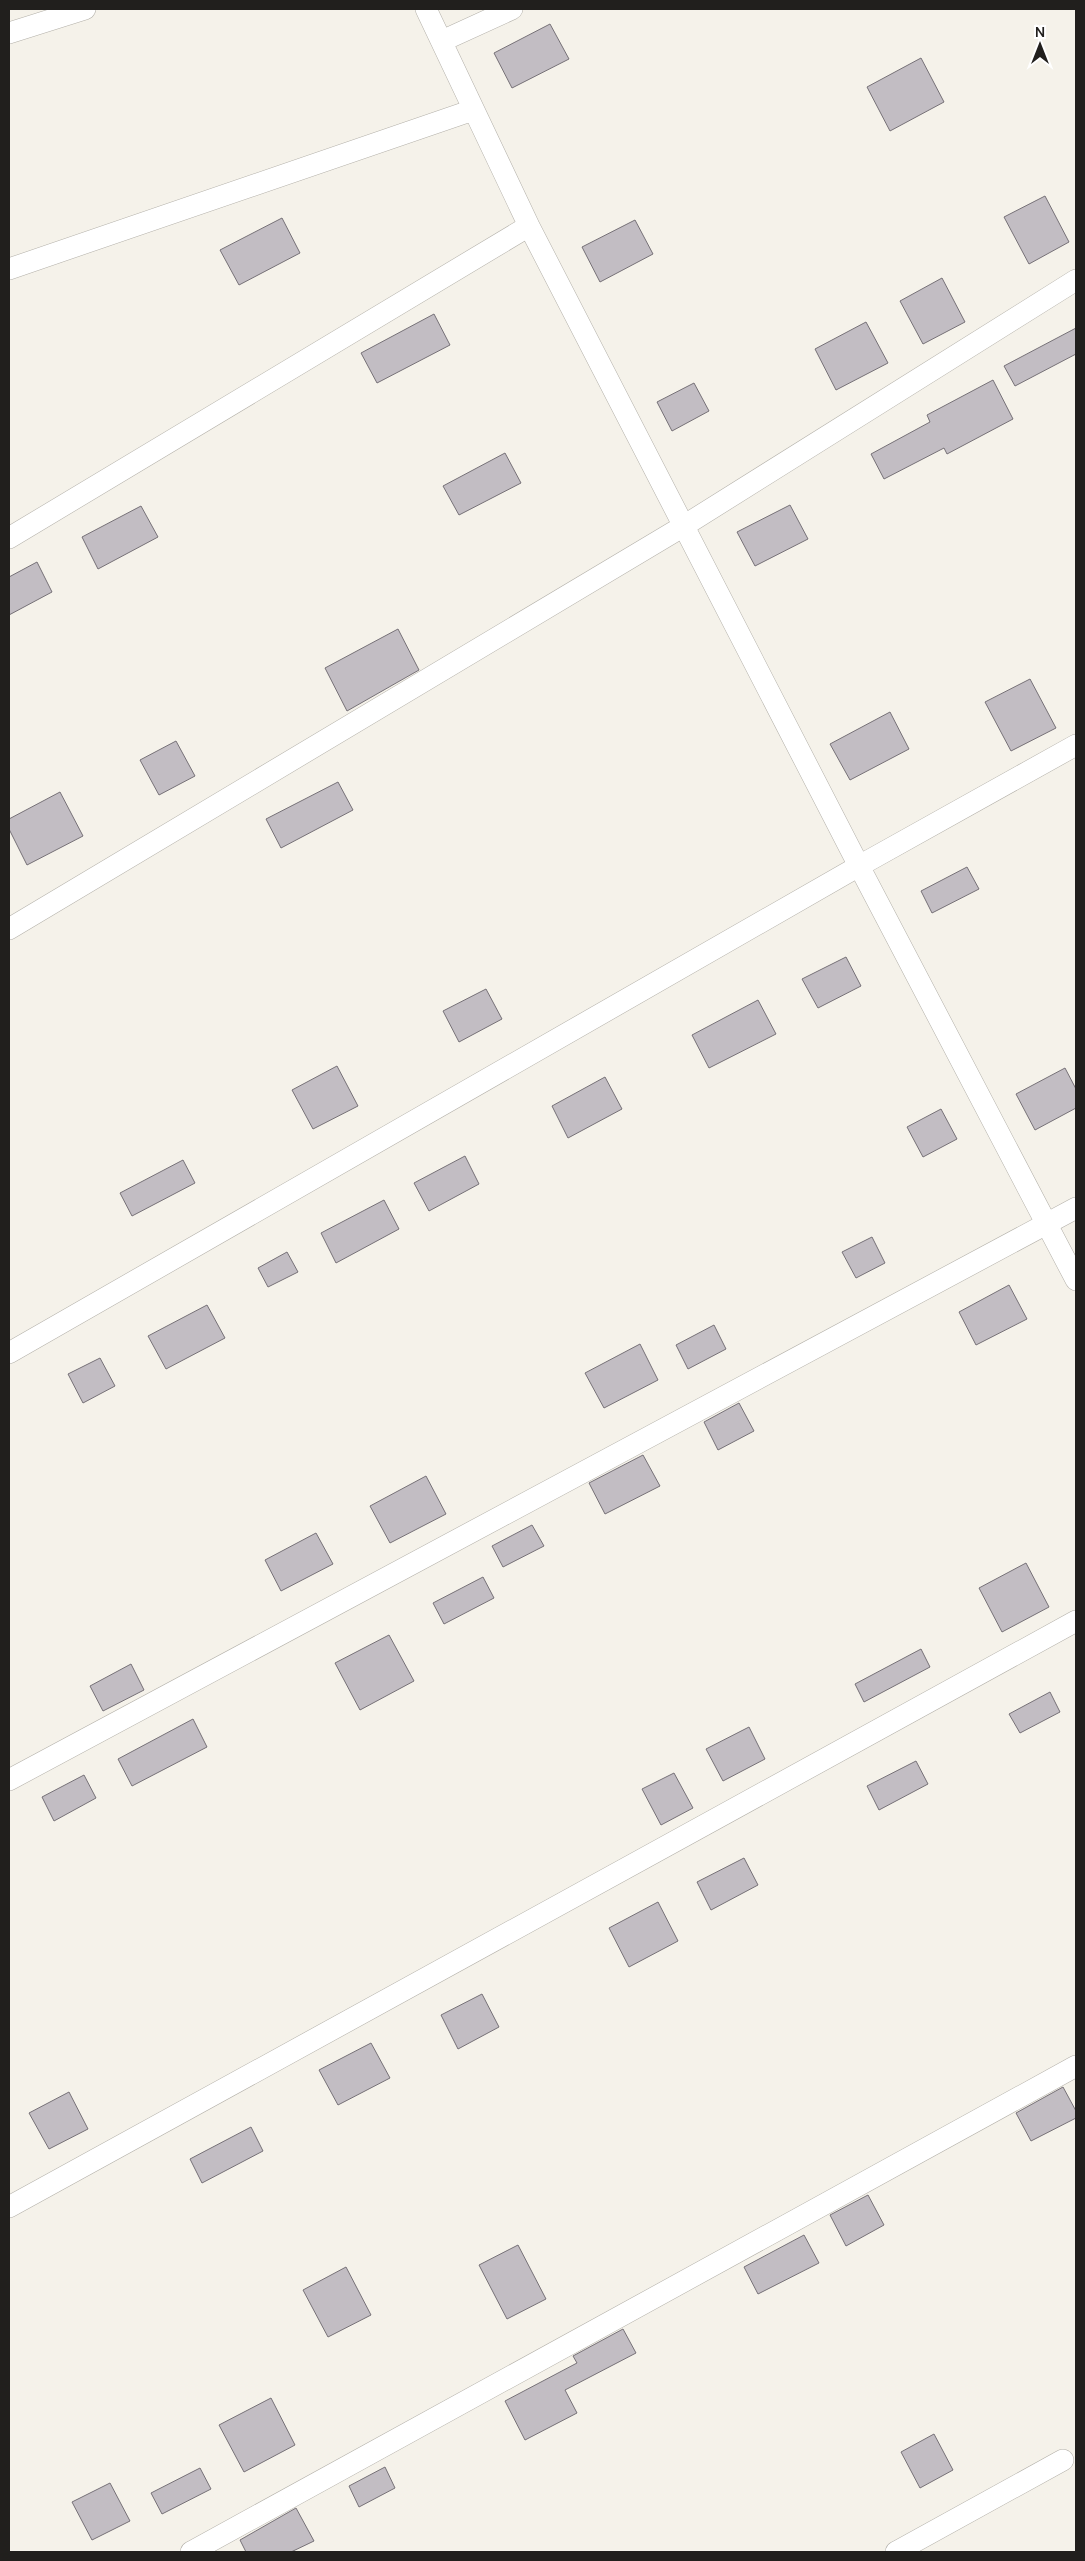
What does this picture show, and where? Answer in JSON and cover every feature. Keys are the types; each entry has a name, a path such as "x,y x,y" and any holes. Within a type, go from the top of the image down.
{"street":[{"path":"9,33 85,9"},
{"path":"426,9 529,226 682,527 1076,1280"},
{"path":"442,41 512,9"},
{"path":"9,269 473,110"},
{"path":"9,538 529,226"},
{"path":"9,929 682,527 1076,280"},
{"path":"9,1354 859,866 1076,745"},
{"path":"9,1780 1076,1208"},
{"path":"9,2208 1076,1621"},
{"path":"191,2552 1076,2066"},
{"path":"896,2552 1063,2460"}],"building":[{"path":"550,24 569,59 512,88 494,53"},
{"path":"921,58 944,102 890,131 867,87"},
{"path":"1045,196 1069,242 1029,264 1004,217"},
{"path":"282,218 300,253 239,285 220,250"},
{"path":"635,220 653,254 600,282 582,247"},
{"path":"942,278 965,322 923,344 900,301"},
{"path":"434,314 450,345 377,383 361,353"},
{"path":"866,322 888,363 836,390 815,349"},
{"path":"1076,328 1076,354 1015,386 1004,366"},
{"path":"993,380 1013,419 947,454 944,448 884,479 871,454 930,422 927,415"},
{"path":"694,383 709,411 672,431 657,402"},
{"path":"505,453 521,483 459,515 443,486"},
{"path":"790,505 808,539 755,566 737,532"},
{"path":"141,506 158,537 98,569 82,537"},
{"path":"37,562 52,592 9,615 9,577"},
{"path":"398,629 419,670 347,711 325,668"},
{"path":"1030,679 1056,728 1011,751 985,702"},
{"path":"890,712 909,749 850,780 830,744"},
{"path":"176,741 195,776 159,795 140,760"},
{"path":"338,782 353,810 281,848 266,819"},
{"path":"60,792 83,836 27,865 9,829 9,819"},
{"path":"967,867 979,889 932,913 921,891"},
{"path":"846,957 861,986 818,1008 802,979"},
{"path":"486,989 502,1019 459,1042 443,1011"},
{"path":"758,1000 776,1034 709,1068 692,1035"},
{"path":"337,1066 358,1106 313,1129 292,1090"},
{"path":"1065,1068 1076,1089 1076,1108 1035,1130 1016,1094"},
{"path":"605,1077 622,1109 568,1138 552,1106"},
{"path":"941,1109 957,1139 923,1157 907,1127"},
{"path":"465,1156 479,1184 429,1211 414,1183"},
{"path":"183,1160 195,1183 132,1216 120,1193"},
{"path":"384,1200 399,1229 336,1263 321,1233"},
{"path":"872,1237 885,1263 856,1278 842,1252"},
{"path":"287,1252 298,1272 268,1287 258,1268"},
{"path":"1009,1285 1027,1319 976,1345 959,1312"},
{"path":"207,1305 225,1338 166,1369 148,1336"},
{"path":"714,1325 726,1349 688,1369 676,1345"},
{"path":"640,1344 658,1380 604,1408 585,1373"},
{"path":"100,1358 115,1386 83,1403 68,1374"},
{"path":"739,1403 754,1431 718,1450 704,1422"},
{"path":"643,1455 660,1486 605,1514 589,1483"},
{"path":"426,1476 446,1514 390,1543 370,1506"},
{"path":"532,1525 544,1546 503,1567 492,1546"},
{"path":"316,1533 333,1564 281,1591 265,1560"},
{"path":"1026,1563 1049,1607 1002,1632 979,1588"},
{"path":"483,1577 494,1598 444,1624 433,1603"},
{"path":"389,1635 414,1681 360,1710 335,1663"},
{"path":"921,1649 930,1667 864,1702 855,1684"},
{"path":"131,1664 144,1690 103,1711 90,1686"},
{"path":"1050,1692 1060,1712 1020,1733 1009,1714"},
{"path":"193,1719 207,1747 132,1786 118,1759"},
{"path":"749,1727 765,1759 723,1781 706,1749"},
{"path":"916,1761 928,1784 879,1810 867,1786"},
{"path":"674,1773 693,1808 661,1825 642,1789"},
{"path":"84,1775 96,1798 54,1821 42,1797"},
{"path":"744,1858 758,1885 711,1910 697,1882"},
{"path":"658,1902 678,1941 629,1967 609,1928"},
{"path":"482,1994 499,2027 458,2049 441,2015"},
{"path":"371,2043 390,2078 338,2105 319,2070"},
{"path":"1063,2087 1076,2111 1076,2118 1031,2141 1016,2113"},
{"path":"69,2092 88,2129 49,2149 29,2113"},
{"path":"251,2127 263,2151 202,2183 190,2159"},
{"path":"868,2195 884,2225 846,2246 830,2215"},
{"path":"804,2235 819,2263 758,2294 744,2267"},
{"path":"518,2245 546,2299 507,2319 479,2265"},
{"path":"346,2267 371,2315 328,2337 303,2290"},
{"path":"623,2329 636,2353 565,2390 577,2413 525,2440 505,2401 577,2363 573,2356"},
{"path":"271,2398 295,2445 244,2472 219,2425"},
{"path":"934,2434 953,2470 920,2488 901,2452"},
{"path":"385,2467 395,2488 359,2507 349,2486"},
{"path":"200,2468 211,2489 162,2514 151,2493"},
{"path":"110,2483 130,2521 92,2540 72,2502"},
{"path":"296,2508 314,2541 291,2552 246,2552 240,2540"}]}
